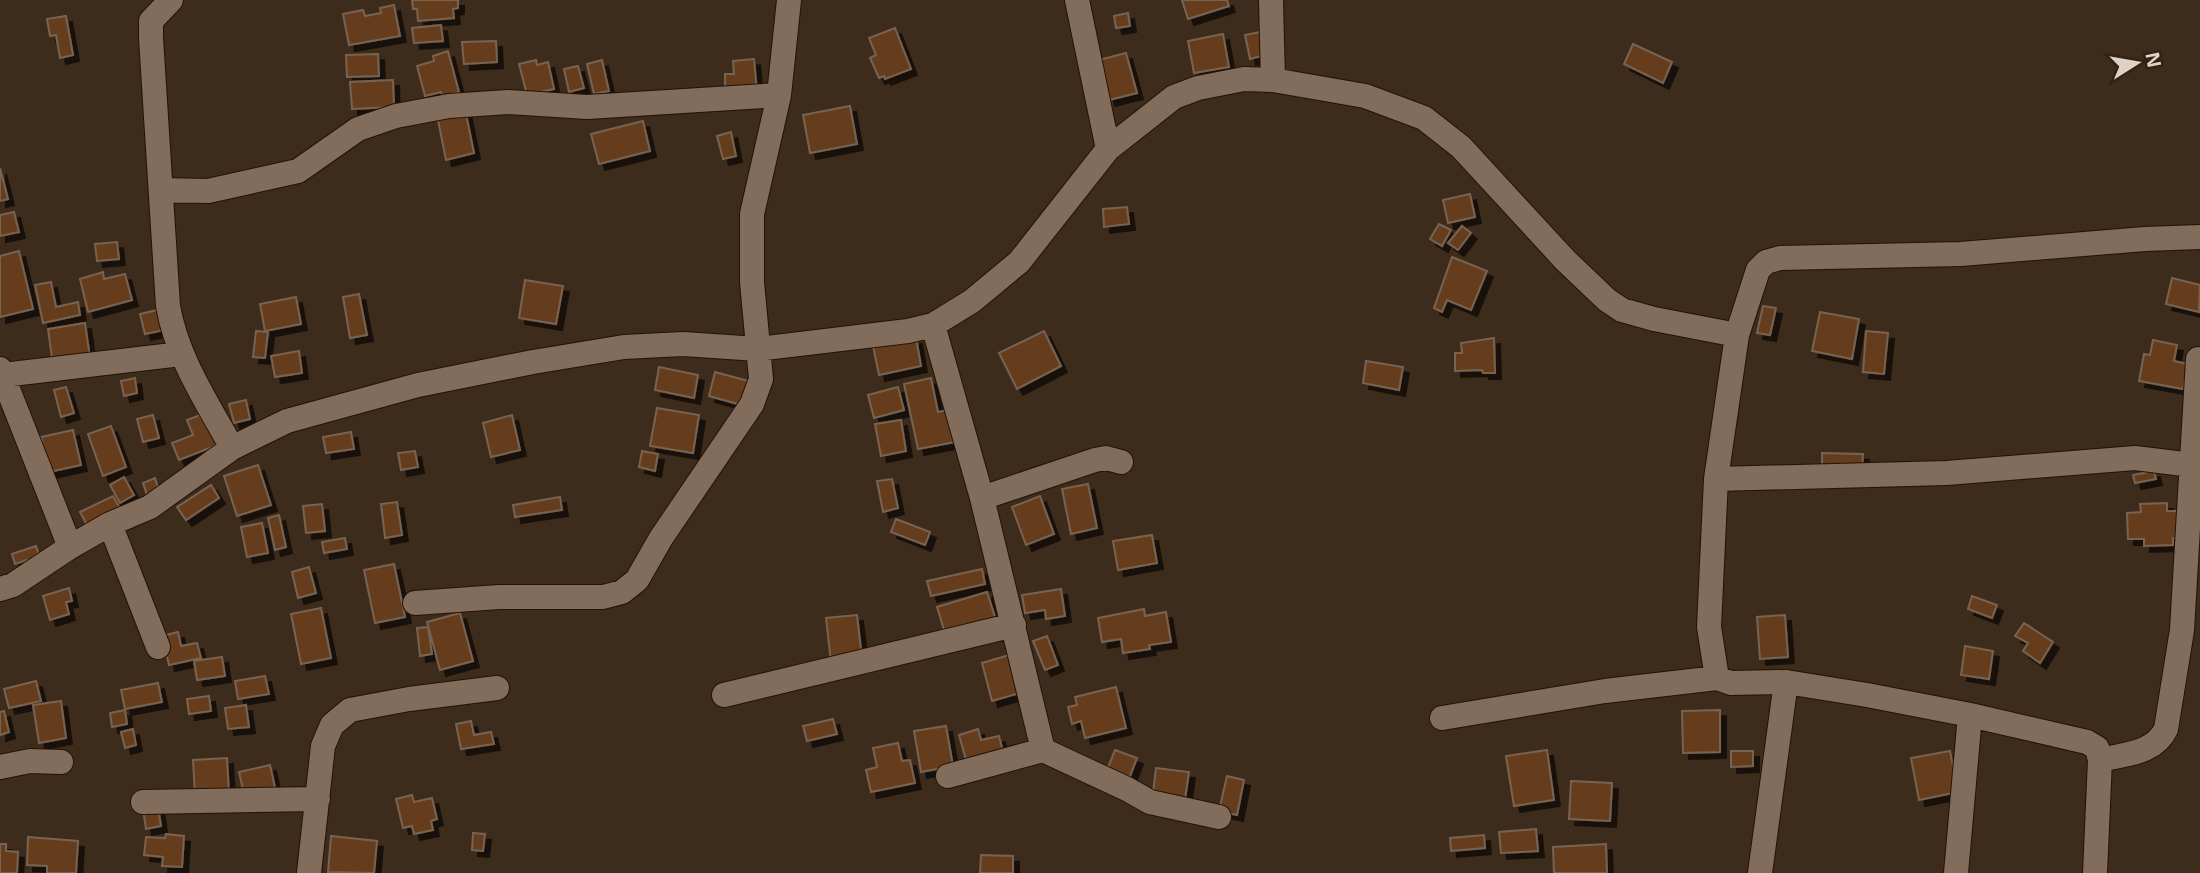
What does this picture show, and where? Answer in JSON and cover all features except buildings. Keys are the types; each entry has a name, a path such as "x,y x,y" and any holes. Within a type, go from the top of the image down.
{"street":[{"path":"171,0 151,21 168,306 181,354 232,448"},
{"path":"415,603 499,597 603,597 622,592 637,580 661,538 752,404 761,379 752,282 752,214 779,95 789,0"},
{"path":"1077,0 1108,149"},
{"path":"1271,0 1273,80"},
{"path":"0,589 13,585 69,547 110,524 150,507 232,448 287,421 418,385 624,347 671,345 758,349 908,331 933,325 972,301 1019,262 1108,149 1174,97 1198,88 1244,79 1273,80 1365,96 1424,118 1461,147 1565,260 1607,300 1622,310 1654,319 1737,335"},
{"path":"161,190 208,191 298,171 358,129 396,116 449,106 508,102 587,107 779,95"},
{"path":"1717,678 1709,627 1716,479 1737,335 1758,270 1766,262 1780,258 1961,254 2200,237"},
{"path":"933,325 982,498 1043,750"},
{"path":"69,547 1,372 181,354"},
{"path":"2100,760 2152,747 2160,741 2166,729 2182,630 2198,359"},
{"path":"982,498 1095,460 1106,458 1121,462"},
{"path":"1716,479 1947,473 2134,458 2192,465"},
{"path":"110,524 158,647"},
{"path":"724,695 1014,625"},
{"path":"1442,718 1605,691 1717,678 1731,683 1786,682 1969,715 2087,742 2097,748 2100,760 2095,873"},
{"path":"1760,873 1771,808 1786,682"},
{"path":"309,873 323,746 332,725 350,710 409,699 497,688"},
{"path":"1956,873 1969,715"},
{"path":"948,776 1043,750 1127,789 1150,803 1219,817"},
{"path":"0,767 30,761 61,762"},
{"path":"144,802 318,799"}]}
